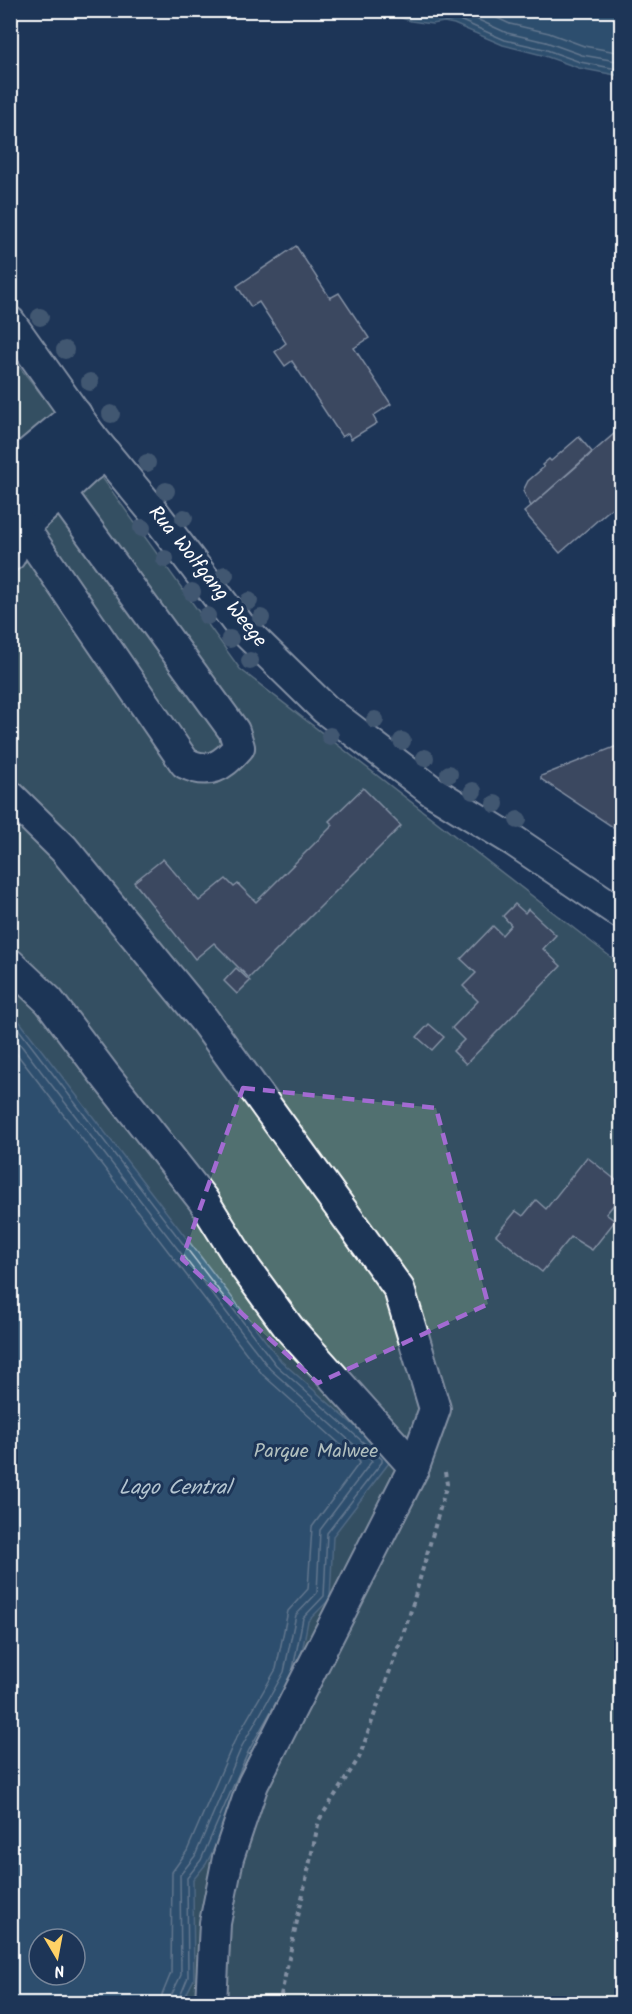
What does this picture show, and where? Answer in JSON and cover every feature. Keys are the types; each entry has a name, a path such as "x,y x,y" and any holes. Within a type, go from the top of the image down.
{"street":[{"name":"Rua Wolfgang Weege","path":"10,322 91,435 152,510 240,626 325,709 432,791 514,841 621,914"},
{"path":"10,468 91,435"},
{"path":"10,555 17,520 61,493 86,469 91,435"},
{"path":"10,501 91,435"},
{"path":"17,520 185,763 199,770 214,768 233,754 238,747 238,739 234,731 61,493"},
{"path":"10,796 64,849 204,1020 399,1290 435,1408 414,1467 253,1784 228,1858 215,1923 211,2004"},
{"path":"10,964 49,1001 203,1200 246,1269 289,1328 414,1467"}],"path":[{"path":"279,2004 319,1820 359,1758 409,1617 447,1484 444,1462"}],"highlighted area":[{"path":"243,1088 436,1108 488,1304 318,1383 182,1259"}],"green space":[{"name":"Parque Malwee","path":"10,355 52,408 240,669 621,965 621,2003 11,2003"}],"water":[{"path":"379,11 621,11 621,76 579,68 503,45 454,24 411,21"},
{"name":"Lago Central","path":"10,1009 281,1361 392,1459 333,1536 330,1599 308,1621 297,1677 237,1790 216,1845 206,1864 193,1880 194,1979 182,2003 11,2003"}],"building":[{"path":"296,246 330,298 339,293 369,338 354,348 391,404 373,416 377,423 351,439 348,433 342,437 292,361 285,366 275,352 286,343 259,302 251,307 237,286"},
{"path":"622,427 622,499 560,553 524,512"},
{"path":"579,437 592,452 531,506 523,491 528,481 544,467 542,465 549,459 551,461"},
{"path":"622,744 622,833 541,779 541,776"},
{"path":"363,788 401,826 249,978 214,943 195,959 134,882 163,859 199,901 226,879 234,887 238,884 256,902 333,825 329,821"},
{"path":"515,904 525,913 528,909 556,935 543,949 561,966 466,1064 453,1051 464,1040 452,1028 478,1001 463,986 476,973 461,959 493,926 502,935 511,925 503,916"},
{"path":"236,968 250,981 237,994 224,981"},
{"path":"429,1024 444,1037 432,1050 417,1037"},
{"path":"587,1157 622,1185 622,1195 606,1214 615,1221 592,1250 571,1237 542,1272 496,1235 516,1211 523,1216 536,1200 546,1209"}]}
